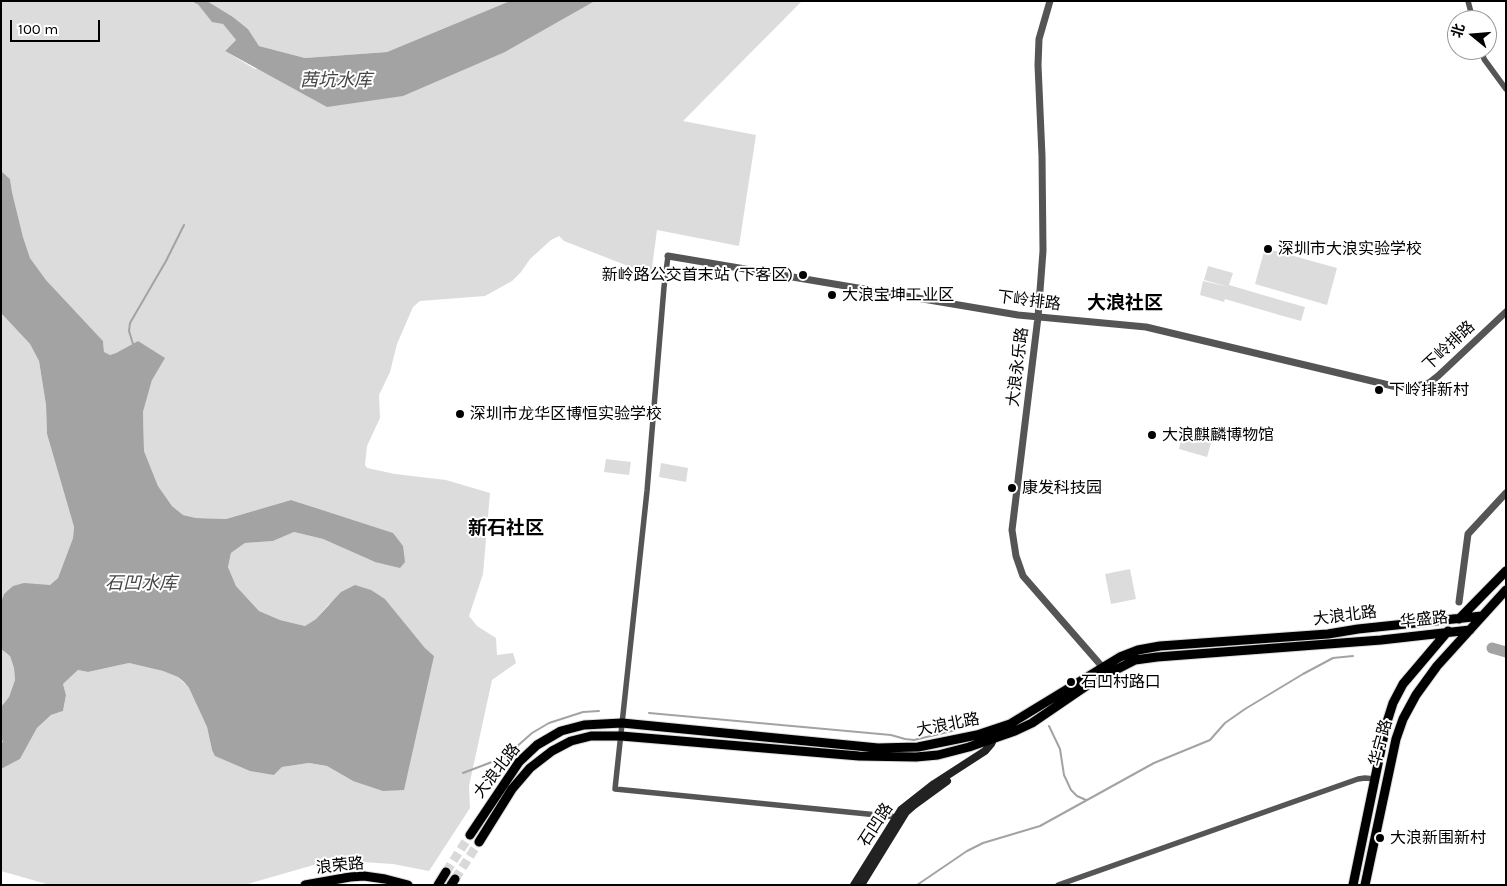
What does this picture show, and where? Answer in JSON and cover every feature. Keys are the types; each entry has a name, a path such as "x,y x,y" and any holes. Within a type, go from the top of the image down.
{"main road":[{"path":"1447,632 1506,571"},
{"path":"1470,630 1506,590"},
{"name":"华盛路","path":"1460,618 1482,616"},
{"name":"大浪北路","path":"479,842 512,789 530,768 552,751 571,741 591,736 621,736 888,758 916,758 990,741 1032,723 1128,654 1154,647 1328,634 1460,618"},
{"name":"华盛路","path":"1380,640 1470,630"},
{"name":"华宁路","path":"1365,885 1396,739 1403,718 1416,695 1432,673 1470,630"},
{"name":"华宁路","path":"1353,885 1386,725 1403,684 1447,632"},
{"name":"大浪北路","path":"470,835 519,762 538,745 561,731 584,725 622,723 878,748 918,747 977,735 1010,724 1105,671 1150,657 1380,640"},
{"name":"石凹路","path":"861,885 907,804 934,784 980,755 989,748 992,742 990,741"},
{"name":"石凹路","path":"854,885 900,817"},
{"path":"438,885 446,872"},
{"name":"浪荣路","path":"305,885 364,876 408,885"}],"street":[{"name":"大浪永乐路","path":"1050,1 1040,38 1038,65 1042,156 1043,251 1038,317 1012,530 1016,556 1023,576 1105,671"},
{"path":"1485,60 1506,89"},
{"name":"下岭排路","path":"668,256 1018,315 1146,327 1379,384 1406,387 1429,383 1506,312"},
{"path":"668,256 615,789 900,817"},
{"path":"1459,602 1468,534 1506,493"},
{"path":"1058,885 1358,779 1375,779"}],"shaded area":[{"path":"1,1 200,1 198,3 223,24 236,40 225,51 255,69 505,52 595,1 802,1 683,121 756,135 739,246 657,230 651,275 564,241 559,236 551,240 530,259 512,281 485,296 420,301 413,307 397,344 390,372 379,395 380,418 367,446 365,465 367,468 395,474 446,480 490,493 483,574 469,616 477,626 496,638 497,655 513,653 516,663 492,680 469,786 470,808 429,871 393,864 331,860 244,885 50,885 1,871 1,769 20,759 37,728 51,715 63,711 66,695 63,684 78,670 88,672 129,663 163,671 178,677 189,688 207,727 212,750 274,775 282,767 309,763 327,766 353,781 434,656 425,648 385,599 329,604 316,619 305,626 280,620 259,611 236,586 228,567 231,553 245,543 273,541 294,532 323,539 375,562 312,507 291,500 226,519 196,518 183,515 172,506 158,486 144,451 143,412 152,380 138,341 110,355 104,352 103,341 46,280 30,258 23,237 10,179 1,171"},
{"path":"207,1 510,1 387,52 305,58 259,46 248,29"},
{"path":"1265,248 1337,268 1327,305 1255,284"},
{"path":"1208,266 1233,273 1229,285 1280,300 1276,314 1225,299 1224,302 1200,295 1203,281 1229,287 1204,280"},
{"path":"1280,300 1305,307 1301,321 1276,314"},
{"path":"1,313 30,344 39,361 46,405 47,434 74,527 73,538 58,578 50,585 4,594 1,602"},
{"path":"1182,435 1211,443 1207,457 1179,449"},
{"path":"606,459 631,462 629,475 604,472"},
{"path":"661,463 688,468 686,482 659,477"},
{"path":"1130,569 1136,599 1111,604 1105,574"},
{"path":"1,649 10,656 15,680 9,697 1,707"}],"water":[{"name":"茜坑水库","path":"207,1 233,17 248,29 259,46 305,58 387,52 510,1 595,1 505,52 403,96 327,107 225,51 236,40 223,24 212,22 197,3"},
{"name":"石凹水库","path":"1,171 10,179 23,237 30,258 46,280 103,341 104,352 110,355 138,341 165,358 152,380 143,412 144,451 158,486 172,506 183,515 196,518 226,519 291,500 393,533 403,546 405,562 400,568 375,562 323,539 294,532 273,541 245,543 231,553 228,567 236,586 259,611 280,620 305,626 316,619 341,592 355,585 371,590 385,599 425,648 434,656 404,790 383,791 353,781 327,766 309,763 282,767 274,775 250,771 215,756 207,727 189,688 184,682 178,677 163,671 129,663 88,672 78,670 63,684 66,695 63,711 51,715 37,728 20,759 1,769 1,744 3,741 1,740 1,707 9,697 15,680 10,656 1,649 1,602 4,594 13,586 24,583 50,585 58,578 73,538 74,527 47,434 46,405 39,361 30,344 1,313"}],"waterway":[{"path":"133,344 129,331 130,323 166,261 184,225"},
{"path":"1492,648 1506,652"},
{"path":"917,885 967,851 983,843 1040,826 1154,763 1210,740 1225,723 1303,674 1333,658 1353,656"},
{"path":"463,773 505,757 532,733 549,723 583,712 599,711"},
{"path":"649,713 891,735 914,740 956,730"},
{"path":"1049,726 1060,749 1064,775 1071,790 1077,796 1086,800"}],"tunnel":[{"path":"446,872 470,835"},
{"path":"455,879 479,842"}],"place":[{"name":"深圳市大浪实验学校","path":"1268,249"},
{"name":"新岭路公交首末站 (下客区)","path":"803,275"},
{"name":"大浪宝坤工业区","path":"832,295"},
{"name":"下岭排新村","path":"1379,390"},
{"name":"深圳市龙华区博恒实验学校","path":"460,414"},
{"name":"大浪麒麟博物馆","path":"1152,435"},
{"name":"康发科技园","path":"1012,488"},
{"name":"石凹村路口","path":"1071,682"},
{"name":"大浪新围新村","path":"1380,838"}],"district":[{"name":"大浪社区","path":"1125,304"},
{"name":"新石社区","path":"506,529"}]}
